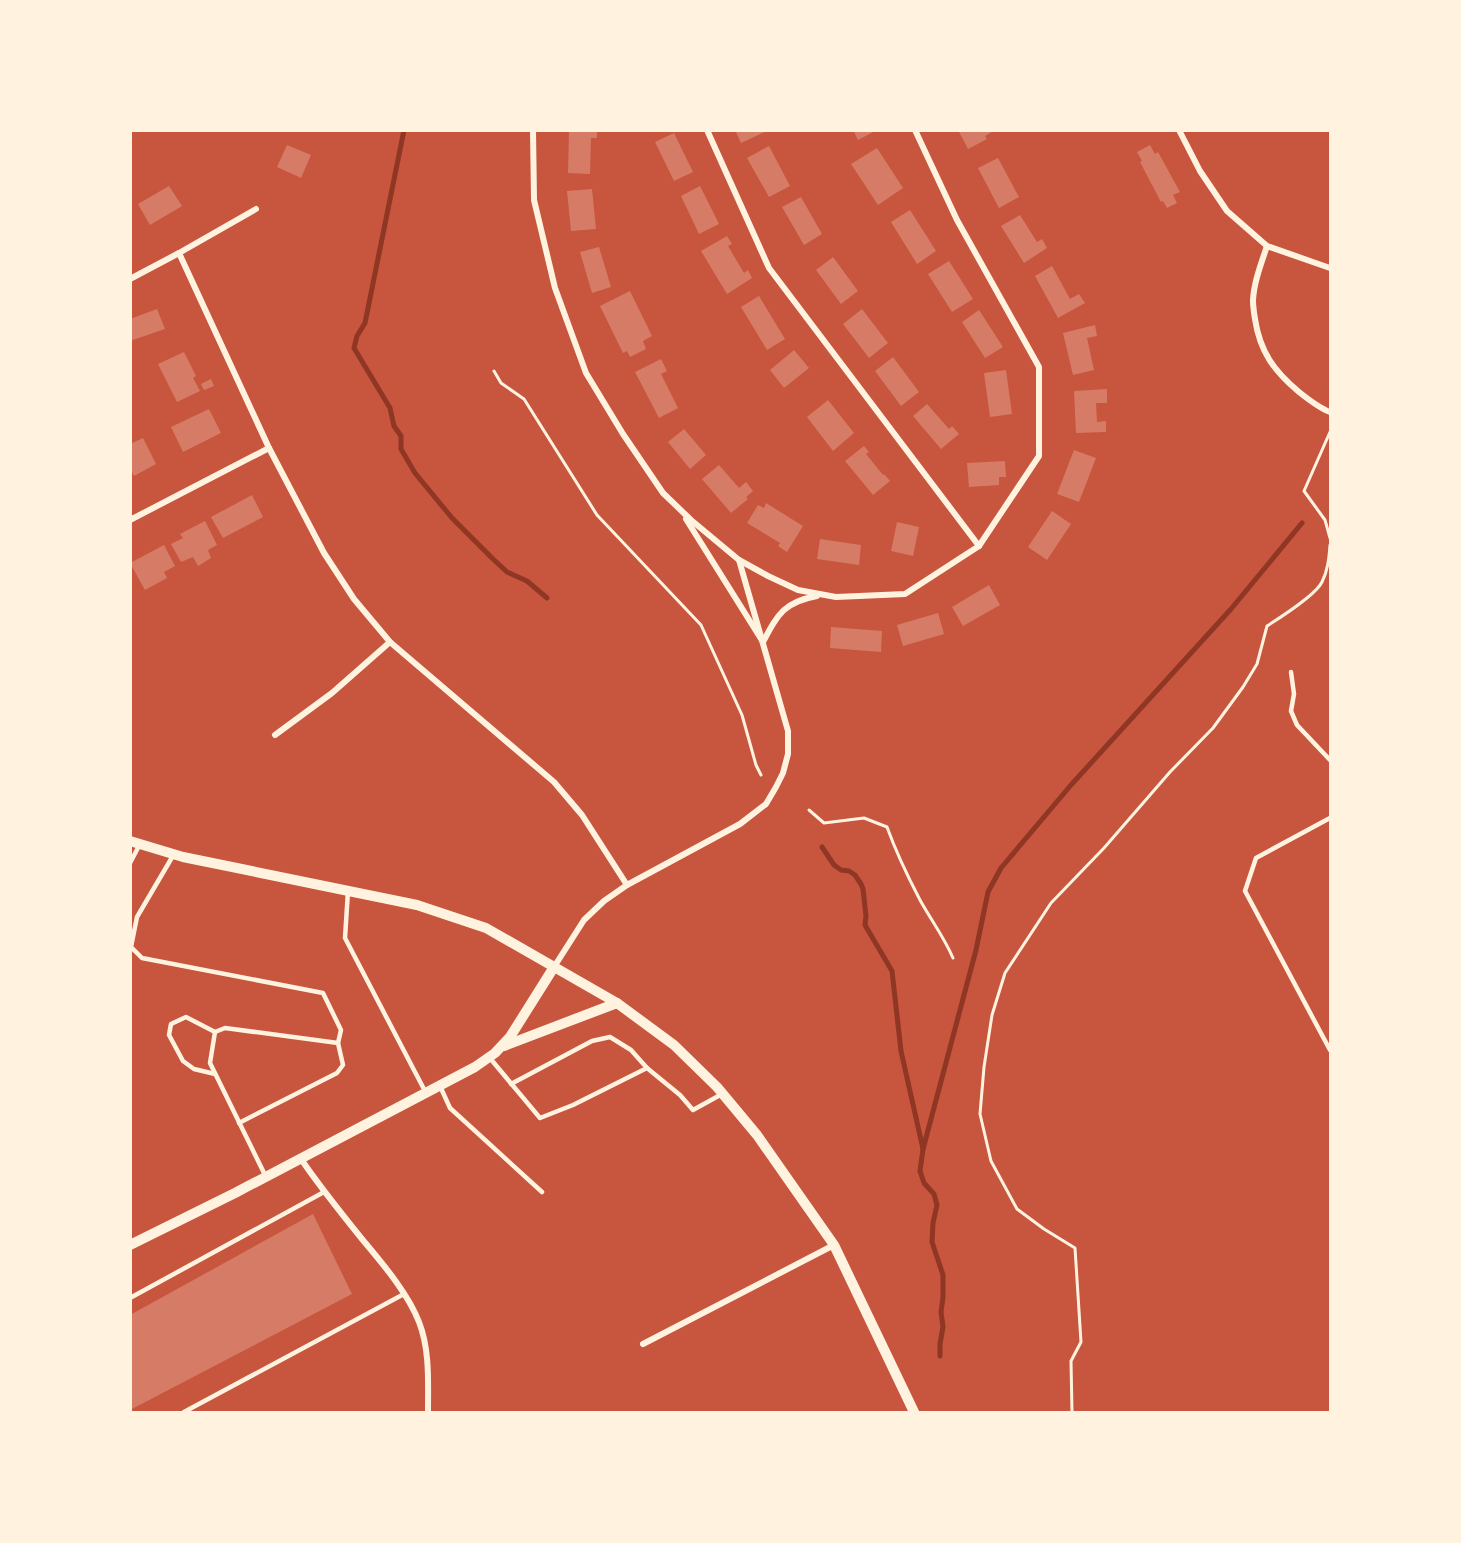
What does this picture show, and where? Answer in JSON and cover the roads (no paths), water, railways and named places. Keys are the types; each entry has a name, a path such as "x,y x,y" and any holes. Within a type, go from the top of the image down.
{"street":[{"path":"533,130 534,200 555,288 586,373 623,434 663,493 739,560 798,590 836,597 905,594 979,546 1039,456 1039,367 957,220 915,130"},
{"path":"707,130 769,268 979,546"},
{"path":"1179,130 1200,171 1227,211 1267,246 1330,268"},
{"path":"130,279 256,209"},
{"path":"1267,246 1258,273 1253,302 1257,328 1266,355 1276,371 1291,385 1308,400 1330,412"},
{"path":"179,253 269,448 324,552 354,599 390,642 554,782 582,815 627,885"},
{"path":"130,520 269,448"},
{"path":"683,512 763,642"},
{"path":"130,1245 301,1159 475,1067 501,1048 510,1037 584,920 604,901 627,885 740,824 766,804 777,787 788,754 788,731 739,560"},
{"path":"763,642 785,609 796,601 824,595"},
{"path":"275,735 332,693 390,642"},
{"path":"135,842 174,854 417,905 486,928 617,1003 674,1045 722,1094 757,1135 834,1245 914,1413"},
{"path":"501,1048 617,1003"},
{"path":"301,1159 324,1192 385,1267 404,1294 419,1322 427,1355 428,1413"},
{"path":"643,1344 834,1245"}],"lane":[{"path":"1291,672 1294,694 1291,711 1297,726 1330,760"},
{"path":"1330,818 1256,858 1245,891 1330,1050"},
{"path":"130,863 135,842"},
{"path":"174,854 137,917 132,947 142,958 323,993 341,1030 338,1043 343,1065 337,1073 239,1123"},
{"path":"348,891 345,938 426,1093"},
{"path":"215,1074 194,1069 183,1061 169,1035 171,1024 186,1017 215,1032 225,1028 338,1043"},
{"path":"215,1032 210,1064 266,1177"},
{"path":"511,1084 592,1041 610,1037 631,1050 647,1068 680,1095 693,1110 722,1094"},
{"path":"489,1057 540,1118 573,1106 647,1068"},
{"path":"440,1086 450,1108 542,1192"},
{"path":"130,1298 324,1192"},
{"path":"184,1413 404,1294"}],"waterway":[{"path":"404,130 365,323 357,336 354,348 390,408 394,426 401,436 401,449 415,473 452,518 493,559 507,572 527,581 547,598"},
{"path":"923,1149 976,950 988,892 1001,868 1071,785 1231,609 1302,523"},
{"path":"822,847 834,865 855,875 861,884 866,916 865,925 892,971 901,1051 923,1149 920,1171 924,1183 934,1194 937,1205 932,1242 943,1275 941,1312 943,1327 940,1356"}]}
